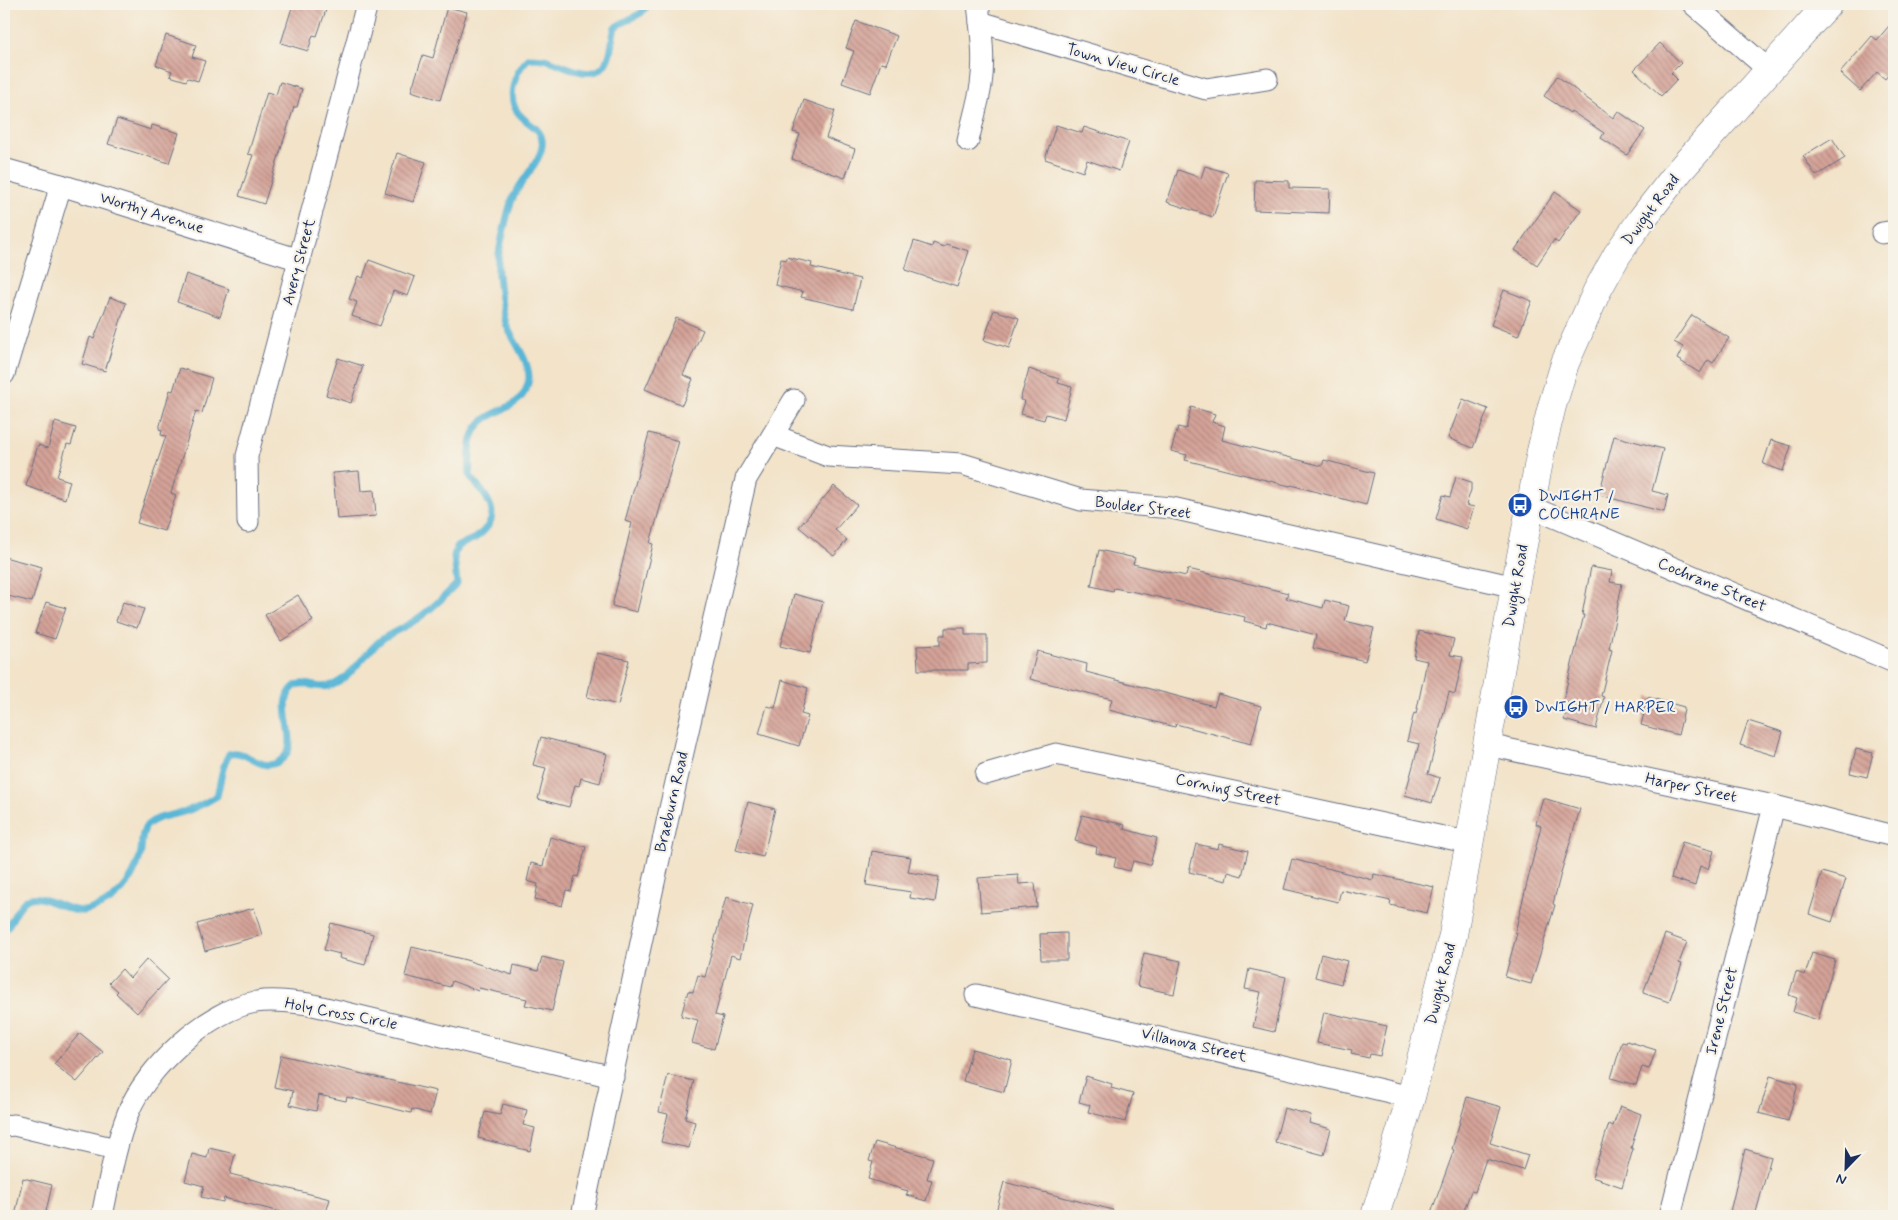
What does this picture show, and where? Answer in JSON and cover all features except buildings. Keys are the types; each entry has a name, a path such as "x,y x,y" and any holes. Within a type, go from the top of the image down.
{"main road":[{"name":"Dwight Road","path":"1375,1216 1412,1097 1453,935 1515,587 1558,383 1573,343 1605,275 1642,219 1680,170 1828,4"}],"street":[{"name":"Avery Street","path":"248,522 247,456 367,4"},
{"path":"1693,4 1770,71"},
{"path":"968,141 981,86 982,46 979,13"},
{"name":"Town View Circle","path":"979,13 1206,89 1267,79"},
{"name":"Worthy Avenue","path":"4,169 300,260"},
{"path":"4,374 61,185"},
{"name":"Braeburn Road","path":"582,1216 670,812 746,479 794,400"},
{"name":"Boulder Street","path":"773,435 828,456 962,464 1081,500 1172,508 1515,587"},
{"name":"Cochrane Street","path":"1531,507 1894,662"},
{"name":"Harper Street","path":"1488,745 1774,806 1894,836"},
{"name":"Corning Street","path":"986,774 1056,754 1470,842"},
{"name":"Irene Street","path":"1670,1216 1774,806"},
{"name":"Villanova Street","path":"976,995 1412,1097"},
{"name":"Holy Cross Circle","path":"102,1216 116,1149 136,1096 160,1065 194,1033 216,1017 242,1005 273,1001 309,1004 613,1077"},
{"path":"4,1126 14,1125 116,1149"}],"waterway":[{"path":"4,931 22,903 31,898 38,898 77,911 84,911 110,901 123,889 136,867 141,851 143,834 147,825 160,818 192,809 217,796 223,769 229,754 241,754 271,765 286,755 290,746 286,704 289,694 295,686 303,684 323,687 335,684 353,670 381,640 423,615 457,584 454,556 457,547 475,538 485,530 492,515 487,499 470,476 470,453 473,436 486,418 509,407 522,397 529,379 527,364 505,320 498,269 502,240 512,200 540,155 542,147 540,133 523,118 514,104 512,96 515,79 523,64 529,58 546,59 571,69 588,73 595,72 602,68 607,61 615,27 641,13 649,4"}],"place":[{"name":"DWIGHT / COCHRANE","path":"1520,505"},
{"name":"DWIGHT / HARPER","path":"1516,707"}]}
